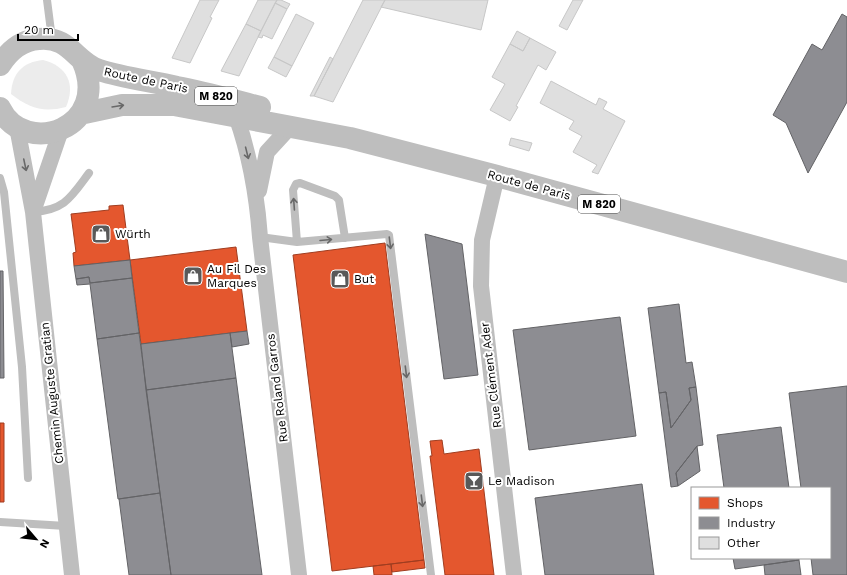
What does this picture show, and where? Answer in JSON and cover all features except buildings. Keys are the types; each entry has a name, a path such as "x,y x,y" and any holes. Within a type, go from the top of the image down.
{"main road":[{"name":"Route de Paris","path":"0,65 8,47 26,41 39,39 52,40 64,44 74,51 82,60 98,70 203,92 287,115 350,138"},
{"name":"Route de Paris","path":"1,111 17,127 31,133 46,134 61,130 72,124 80,114 87,101 90,87 88,73 82,60"},
{"name":"Route de Paris","path":"80,114 122,105 167,105 236,116 350,138 497,176 847,272"}],"street":[{"name":"Rue Roland Garros","path":"236,116 242,132 257,201 299,575"},
{"name":"Chemin Auguste Gratian","path":"17,127 33,212 72,575"},
{"name":"Rue Roland Garros","path":"257,201 267,152 290,127"},
{"name":"Chemin Auguste Gratian","path":"33,212 61,130"},
{"name":"Rue Clément Ader","path":"497,176 482,240 481,286 514,575"},
{"path":"824,266 847,285"}],"lane":[{"path":"47,0 52,40"},
{"path":"33,212 47,211 67,202 89,173"},
{"path":"0,178 4,192 22,367 28,478"},
{"path":"297,242 293,190 296,184 300,183 334,196 339,200 345,238"},
{"path":"260,237 297,242 389,235 431,575"},
{"path":"0,522 66,526"}],"shaded area":[{"path":"43,60 58,67 67,77 70,91 66,107 58,109 37,108 24,103 11,94 14,80 20,70 30,63"}],"place":[{"name":"Würth","path":"101,234"},
{"name":"Au Fil Des Marques","path":"193,276"},
{"name":"But","path":"340,279"},
{"name":"Le Madison","path":"474,481"}]}
